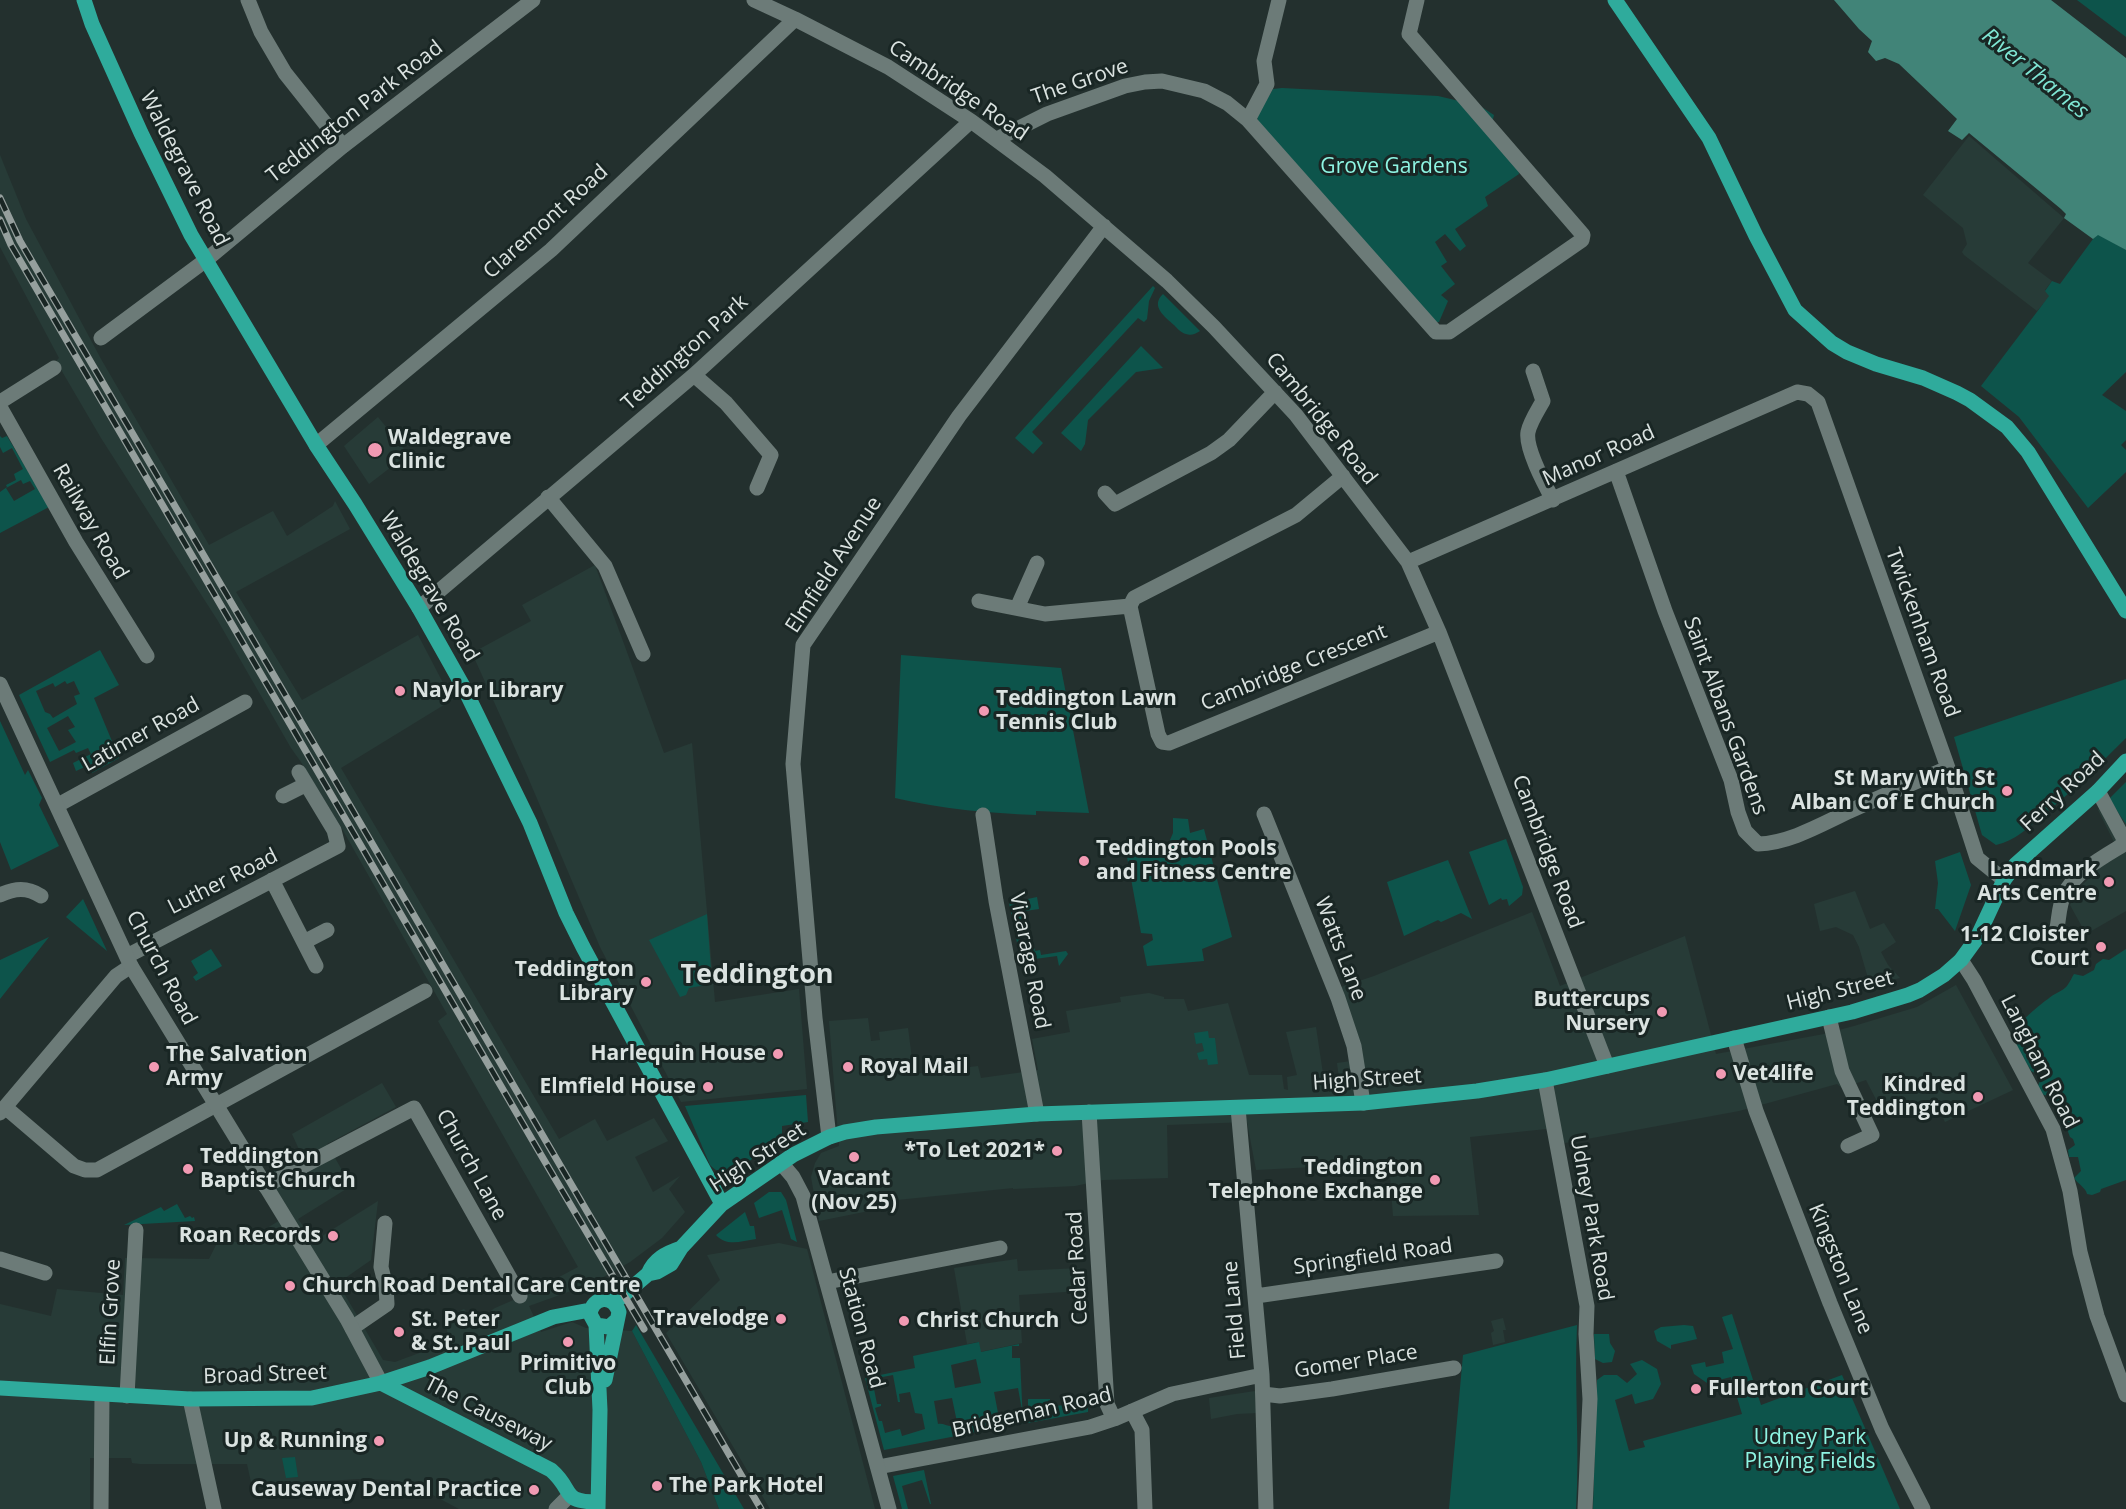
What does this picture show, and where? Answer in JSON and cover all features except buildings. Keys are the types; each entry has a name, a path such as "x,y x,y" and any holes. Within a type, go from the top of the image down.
{"main road":[{"name":"Waldegrave Road","path":"84,0 92,24 141,134 191,235 316,445 418,608 464,688 513,788 566,913 722,1204"},
{"path":"1615,0 1709,138 1795,310 1832,343 1847,352 1936,383 1970,400 2007,427 2028,452 2126,611"},
{"name":"Ferry Road","path":"2004,880 2016,864 2098,792 2126,761"},
{"name":"High Street","path":"616,1300 648,1274 655,1261 681,1248 722,1204 781,1163 829,1137 860,1129 1037,1114 1363,1103 1477,1091 1545,1080 1852,1012 1920,990 1944,975 1961,960 1977,938 2004,880"},
{"path":"600,1410 619,1312 616,1300 599,1300 592,1305 591,1320 596,1325 609,1327 617,1320"},
{"name":"Broad Street","path":"0,1388 190,1399 312,1398 381,1383 430,1367 554,1317 590,1310"},
{"path":"570,1495 578,1501 598,1505 600,1410 596,1325"},
{"name":"The Causeway","path":"381,1383 551,1470 559,1477 570,1495"}],"street":[{"path":"248,0 261,32 285,73 343,146"},
{"name":"Teddington Park Road","path":"101,338 206,260 343,146 534,0"},
{"name":"Cambridge Road","path":"754,0 888,67 997,139 1104,226 1182,296 1296,415 1408,562 1439,632 1607,1066"},
{"path":"1248,120 1267,84 1264,61 1279,0"},
{"name":"The Grove","path":"997,139 1047,114 1125,86 1162,81 1204,91 1227,103 1248,120 1436,332 1449,332 1582,240 1583,235 1410,34 1417,0"},
{"name":"Claremont Road","path":"316,445 551,250 795,19"},
{"name":"Teddington Park","path":"418,608 694,375 971,121"},
{"name":"Elmfield Avenue","path":"829,1137 815,1018 793,764 803,645 959,416 1104,226"},
{"path":"0,402 54,368"},
{"path":"1533,371 1543,401 1528,431 1528,441 1536,465 1553,500"},
{"path":"694,375 726,403 771,455 757,488"},
{"path":"1105,493 1115,504 1211,453 1229,440 1275,392"},
{"name":"Manor Road","path":"1408,562 1797,392 1808,394"},
{"name":"Twickenham Road","path":"1808,394 1818,402 1948,768 1977,858 2004,880"},
{"name":"Railway Road","path":"0,407 76,542 147,656"},
{"name":"Saint Albans Gardens","path":"1616,471 1665,611 1731,780 1745,831 1758,844 1769,844 1808,830 1948,768"},
{"path":"979,601 1045,614 1130,606 1134,598 1296,515 1343,476"},
{"path":"548,497 605,566 643,654"},
{"path":"1017,608 1036,563"},
{"name":"Cambridge Crescent","path":"1130,606 1158,734 1162,742 1169,742 1439,632"},
{"name":"Church Road","path":"0,684 129,961 352,1328 381,1383"},
{"name":"Latimer Road","path":"58,805 245,702"},
{"name":"Luther Road","path":"3,1105 129,961 272,880 338,846 334,830 302,779 283,796"},
{"path":"2057,928 2063,897 2072,883 2101,859 2126,843 2098,792"},
{"name":"Watts Lane","path":"1264,814 1338,998 1354,1046 1363,1103"},
{"name":"Vicarage Road","path":"983,815 996,901 1037,1114"},
{"path":"272,880 316,966"},
{"path":"0,895 12,890 30,889 41,896"},
{"path":"304,942 327,930"},
{"name":"Langham Road","path":"1961,960 1974,980 2053,1129 2070,1191 2080,1252 2097,1316 2126,1395"},
{"path":"3,1105 74,1166 86,1170 97,1170 424,991"},
{"path":"1829,1017 1842,1071 1872,1135 1848,1146"},
{"name":"Kingston Lane","path":"1734,1038 1756,1111 1830,1303 1882,1429 1923,1509"},
{"name":"Udney Park Road","path":"1545,1080 1587,1306 1586,1334 1590,1399 1585,1509"},
{"name":"Church Lane","path":"265,1186 414,1108 520,1296"},
{"name":"Field Lane","path":"1238,1108 1262,1375 1266,1509"},
{"name":"Cedar Road","path":"1089,1112 1107,1404 1114,1419"},
{"name":"Station Road","path":"781,1163 793,1177 803,1196 889,1509"},
{"path":"352,1328 387,1304 381,1267 385,1223"},
{"name":"Elfin Grove","path":"127,1396 136,1230"},
{"path":"827,1282 1000,1248"},
{"path":"0,1259 45,1273"},
{"name":"Springfield Road","path":"1256,1296 1496,1260"},
{"name":"Gomer Place","path":"1263,1394 1280,1396 1454,1368"},
{"name":"Bridgeman Road","path":"878,1467 1090,1426 1114,1419 1172,1394 1262,1375"},
{"path":"101,1509 102,1395"},
{"path":"190,1399 214,1509"},
{"path":"1132,1411 1142,1430 1145,1509"},
{"path":"556,1509 570,1495"}],"shaded area":[{"path":"1969,136 2064,218 2028,263 2052,281 2045,290 2050,296 2037,311 1964,255 1962,252 1967,244 1963,228 1923,195"},
{"path":"0,155 26,219 101,359 209,545 273,511 287,536 333,506 335,501 350,529 236,592 302,700 418,635 452,700 341,768 559,1139 595,1119 607,1141 654,1118 668,1141 635,1157 653,1192 680,1176 669,1189 685,1212 662,1238 630,1262 593,1283 529,1306 541,1332 572,1322 586,1328 632,1331 701,1462 719,1509 459,1509 418,1487 392,1480 357,1479 273,1485 251,1482 247,1464 140,1464 132,1463 131,1458 90,1458 90,1509 0,1509 0,1304 51,1316 57,1289 123,1295 125,1258 209,1259 218,1241 247,1240 282,1219 259,1177 302,1156 292,1134 382,1083 396,1107 327,1144 351,1186 298,1219 314,1241 378,1201 371,1260 338,1283 383,1360 395,1362 449,1342 445,1318 464,1309 475,1322 495,1308 578,1267 438,1021 447,1014 341,827 291,748 218,621 101,438 56,361 59,358 0,247"},
{"path":"378,417 408,454 369,484 344,446"},
{"path":"595,565 664,753 692,743 715,1002 799,989 807,1089 681,1102 600,947 472,653 531,621 522,605"},
{"path":"2126,782 2126,911 2086,934 2070,905 2077,890 2102,866 2120,854 2098,810"},
{"path":"1855,891 1870,929 1884,923 1896,942 1881,952 1888,965 1900,978 1870,985 1859,947 1853,935 1836,927 1820,931 1814,904"},
{"path":"1532,912 1560,986 1685,936 1716,1054 1824,1034 1854,1026 1917,1007 1956,985 2013,1090 1945,1122 1935,1101 1912,1112 1905,1097 1880,1107 1866,1080 1842,1088 1837,1084 1739,1111 1565,1143 1546,1129 1470,1137 1479,1215 1393,1216 1389,1163 1256,1170 1247,1122 1167,1125 1168,1178 1103,1180 1075,1186 1013,1188 868,1203 869,1211 819,1221 811,1177 821,1153 839,1146 829,1021 868,1018 871,1041 880,1040 879,1032 908,1028 914,1074 978,1066 981,1078 1038,1070 1032,1039 1070,1032 1066,1011 1121,1002 1120,997 1149,993 1164,997 1164,999 1184,999 1188,1011 1228,1003 1249,1075 1282,1075 1284,1089 1288,1090 1287,1077 1297,1075 1286,1032 1316,1027 1325,1087 1340,1086 1337,1063 1351,1061 1329,991 1374,976"},
{"path":"779,1243 807,1249 875,1509 770,1509 666,1333 720,1280 707,1255"},
{"path":"1017,1259 1018,1271 1080,1268 1080,1291 1019,1295 1022,1343 980,1352 978,1342 967,1344 954,1268"},
{"path":"1503,1318 1506,1330 1503,1330 1505,1342 1493,1345 1491,1333 1494,1331 1491,1321"},
{"path":"1255,1391 1256,1413 1211,1419 1209,1398"}],"green space":[{"path":"2077,0 2126,0 2126,37"},
{"name":"Grove Gardens","path":"1273,89 1438,96 1480,106 1494,115 1492,123 1517,163 1519,174 1485,197 1488,206 1455,229 1466,246 1460,251 1445,234 1435,242 1447,262 1441,266 1455,284 1441,295 1448,301 1439,322 1421,322 1259,127 1257,116"},
{"path":"2098,234 2126,250 2126,372 2102,395 2126,411 2126,440 2121,445 2126,450 2126,472 2088,508 2019,417 1981,386 2049,296 2045,291 2052,281 2060,284"},
{"path":"1153,286 1155,288 1149,301 1147,319 1144,322 1138,318 1032,432 1043,443 1033,454 1015,438"},
{"path":"1163,294 1200,331 1191,335 1184,333 1160,311 1158,303"},
{"path":"1141,346 1163,368 1136,372 1088,420 1085,444 1081,451 1061,433"},
{"path":"0,436 2,438 7,436 49,507 0,533 0,492 7,487 6,485 16,480 14,474 23,469 12,448 3,453 0,447","holes":["21,480 23,484 30,481 35,489 14,501 6,488"]},
{"path":"100,650 119,685 94,698 119,758 92,773 87,766 76,771 73,763 91,754 88,748 76,753 74,750 50,762 19,695","holes":["65,681 67,684 74,681 80,694 74,696 77,704 53,718 45,712 36,691 53,683 55,687","68,716 75,727 68,730 76,742 59,751 47,728"]},
{"name":"Teddington Lawn Tennis Club","path":"901,655 1061,668 1089,813 1036,811 1036,815 1000,813 948,808 895,798"},
{"path":"2126,679 2126,738 2054,806 2021,833 1996,845 1982,835 1954,737"},
{"path":"0,721 25,775 28,770 42,798 39,805 59,846 11,870 0,842"},
{"path":"2126,782 2126,824 2109,799"},
{"path":"1173,818 1188,819 1190,833 1204,829 1232,937 1202,949 1204,961 1147,966 1143,946 1153,940 1152,934 1141,933 1125,846 1150,846 1151,852 1167,847 1173,833"},
{"path":"1506,839 1523,887 1522,895 1509,906 1507,899 1502,900 1501,898 1489,905 1469,852"},
{"path":"1960,852 1971,885 1955,931 1938,909 1935,909 1938,883 1935,861"},
{"path":"1448,860 1472,919 1461,913 1441,922 1438,920 1404,936 1387,882"},
{"path":"1037,897 1039,909 1025,911 1025,919 1013,921 1009,903"},
{"path":"83,899 107,951 66,917"},
{"path":"707,914 712,984 689,988 686,995 680,997 649,940"},
{"path":"1019,935 1020,943 1028,942 1029,947 1034,947 1035,951 1040,950 1041,955 1066,951 1068,954 1059,966 1057,956 1020,961 1016,937"},
{"path":"49,937 0,999 0,960"},
{"path":"211,949 222,966 196,981 193,977 198,973 191,961"},
{"path":"2126,949 2126,1180 2101,1189 2100,1192 2092,1195 2087,1194 2074,1178 2081,1171 2078,1157 2069,1157 2068,1150 2075,1145 2067,1129 2069,1127 2060,1110 2052,1104 2048,1096 2041,1094 2037,1088 2040,1081 2039,1075 2031,1071 2011,1040 2015,1030 2025,1018 2065,988 2074,974 2083,976 2094,970 2096,964 2103,959 2109,960"},
{"path":"1208,1031 1209,1038 1215,1038 1218,1064 1208,1065 1207,1059 1199,1060 1197,1053 1204,1051 1202,1043 1196,1044 1194,1033"},
{"path":"806,1095 808,1122 782,1126 782,1134 747,1163 727,1174 715,1170 710,1165 685,1106"},
{"path":"769,1192 781,1192 786,1200 797,1242 791,1239 782,1210 759,1218 754,1203"},
{"path":"177,1204 185,1218 194,1217 195,1221 124,1225 161,1207 164,1211"},
{"path":"745,1212 750,1226 754,1226 756,1239 730,1242 716,1235"},
{"name":"Udney Park Playing Fields","path":"1732,1314 1761,1405 1842,1375 1900,1509 1593,1509 1597,1380 1604,1375 1617,1375 1627,1383 1637,1374 1630,1364 1642,1360 1657,1369 1661,1384 1653,1399 1635,1404 1632,1394 1615,1400 1629,1451 1645,1447 1643,1441 1742,1414 1731,1377 1707,1383 1694,1374 1691,1365 1705,1362 1706,1367 1724,1363 1722,1352 1733,1349 1722,1317"},
{"path":"636,1325 744,1509 719,1509 701,1462 632,1331"},
{"path":"1577,1325 1576,1509 1449,1509 1463,1355"},
{"path":"1693,1326 1697,1339 1671,1345 1671,1349 1657,1341 1654,1331 1661,1327"},
{"path":"1594,1334 1609,1334 1610,1343 1615,1351 1612,1362 1603,1363 1595,1359"},
{"path":"979,1342 981,1352 1019,1344 1019,1346 1012,1346 1012,1358 1020,1358 1023,1423 884,1450 865,1378 915,1368 913,1356","holes":["976,1359 981,1383 955,1388 951,1365","893,1375 898,1402 900,1402 899,1394 910,1392 915,1413 922,1414 925,1429 902,1436 900,1429 885,1433 875,1408 881,1404 877,1404 872,1379","1018,1388 1022,1410 998,1413 994,1392","952,1398 957,1422 954,1426 938,1424 934,1401"]},
{"path":"1082,1397 1088,1397 1088,1412 1028,1423 1028,1399 1050,1399 1054,1402 1054,1406 1065,1405 1066,1409 1082,1409"},
{"path":"295,1457 298,1477 286,1478 282,1458"},
{"path":"924,1470 931,1504 922,1480 902,1486 908,1509 902,1509 893,1476"}],"water":[{"name":"River Thames","path":"1834,0 2051,0 2126,58 2126,250 2098,235 2093,239 2064,218 2066,214 2061,209 1969,133 1962,140 1948,131 1957,119 1899,64 1885,58 1876,61 1868,52 1872,41"}],"railway":[{"path":"0,198 20,241 761,1509"},
{"path":"0,220 11,245 644,1329"}],"place":[{"name":"Waldegrave Clinic","path":"375,450"},
{"name":"Naylor Library","path":"400,691"},
{"name":"Teddington Lawn Tennis Club","path":"984,711"},
{"name":"St Mary With St Alban C of E Church","path":"2007,791"},
{"name":"Teddington Pools and Fitness Centre","path":"1084,861"},
{"name":"Landmark Arts Centre","path":"2109,882"},
{"name":"1-12 Cloister Court","path":"2101,947"},
{"name":"Teddington Library","path":"646,982"},
{"name":"Buttercups Nursery","path":"1662,1012"},
{"name":"Harlequin House","path":"778,1054"},
{"name":"The Salvation Army","path":"154,1067"},
{"name":"Royal Mail","path":"848,1067"},
{"name":"Vet4life","path":"1721,1074"},
{"name":"Elmfield House","path":"708,1087"},
{"name":"Kindred Teddington","path":"1978,1097"},
{"name":"*To Let 2021*","path":"1057,1151"},
{"name":"Vacant (Nov 25)","path":"854,1157"},
{"name":"Teddington Baptist Church","path":"188,1169"},
{"name":"Teddington Telephone Exchange","path":"1435,1180"},
{"name":"Roan Records","path":"333,1236"},
{"name":"Church Road Dental Care Centre","path":"290,1286"},
{"name":"Travelodge","path":"781,1319"},
{"name":"Christ Church","path":"904,1321"},
{"name":"St. Peter & St. Paul","path":"399,1332"},
{"name":"Primitivo Club","path":"568,1342"},
{"name":"Fullerton Court","path":"1696,1389"},
{"name":"Up & Running","path":"379,1441"},
{"name":"The Park Hotel","path":"657,1486"},
{"name":"Causeway Dental Practice","path":"534,1490"}],"district":[{"name":"Teddington","path":"757,975"}]}
